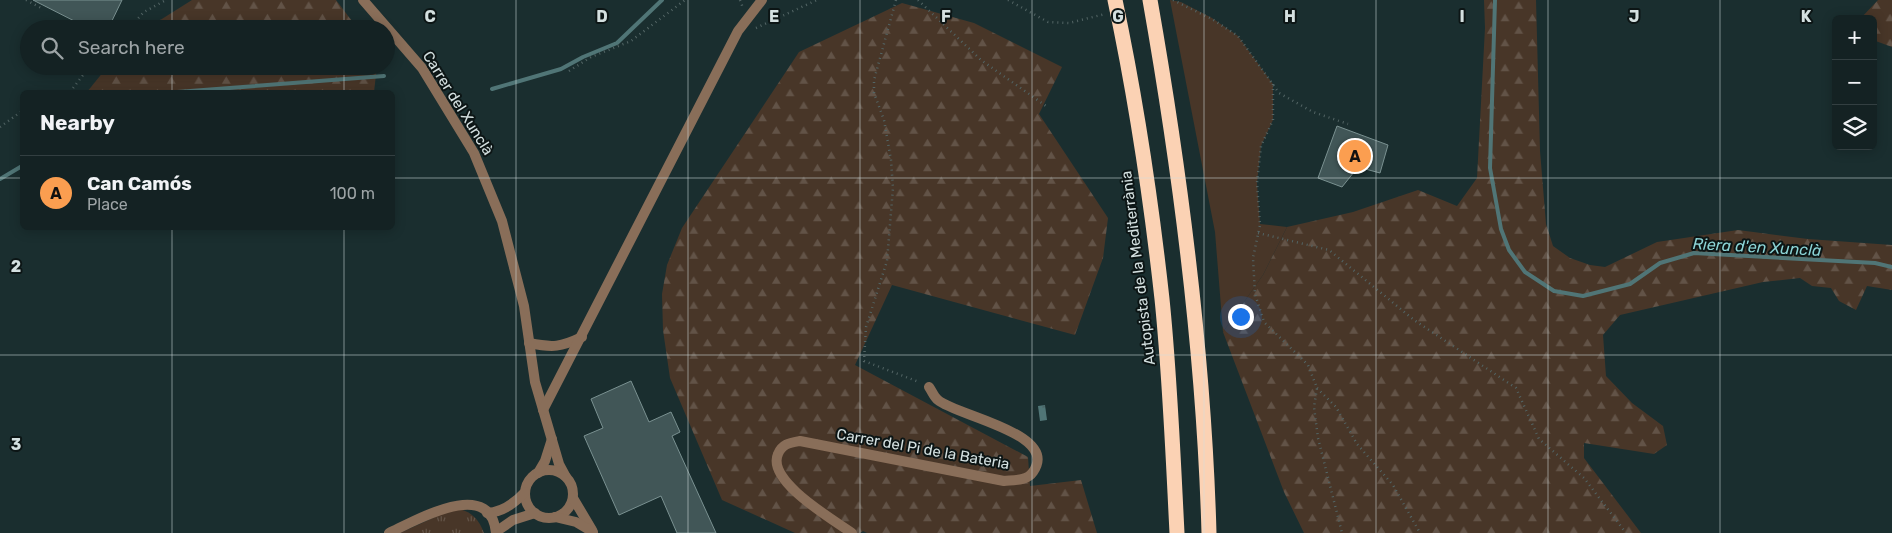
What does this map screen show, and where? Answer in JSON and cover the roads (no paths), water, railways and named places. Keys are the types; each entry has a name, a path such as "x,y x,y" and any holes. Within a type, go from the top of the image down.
{"highway":[{"name":"Autopista de la Mediterrània","path":"1115,0 1134,103 1162,300 1170,397 1177,533"},
{"path":"1150,0 1167,95 1194,307 1207,461 1209,533"}],"street":[{"name":"Carrer del Xunclà","path":"363,0 380,20"},
{"path":"543,410 738,31 762,0"},
{"name":"Carrer del Xunclà","path":"395,37 422,68 474,153 502,221 524,306 535,382 559,464 566,477"},
{"path":"529,343 546,347 562,347 582,337"},
{"name":"Carrer del Pi de la Bateria","path":"852,533 806,500 782,478 776,458 786,443 800,441 1004,481 1019,480 1030,476 1035,469 1036,453 1023,438 938,400 929,387"},
{"path":"538,473 552,439"},
{"path":"389,533 450,506 470,505 487,513 494,512 516,502 525,492 530,479 538,473 553,470 566,477 573,490 573,498 565,512 556,517"},
{"path":"525,492 529,507 535,513 545,518 556,517 576,522 594,532"},
{"path":"573,498 594,532"},
{"path":"487,513 496,532 512,520 535,513"}],"water":[{"path":"1045,405 1047,420 1040,421 1038,406"}],"waterway":[{"name":"Riera d'en Xunclà","path":"492,89 561,69 583,57 617,43 662,0"},
{"name":"Riera d'en Xunclà","path":"1495,0 1490,168 1501,229 1509,250 1525,272 1554,291 1583,296 1630,284 1660,263 1694,253 1875,263 1892,267"},
{"name":"Riera d'en Xunclà","path":"203,90 384,76"},
{"name":"Riera d'en Xunclà","path":"0,179 20,167"}],"place":[{"name":"Can Camós","path":"1355,156"}]}
